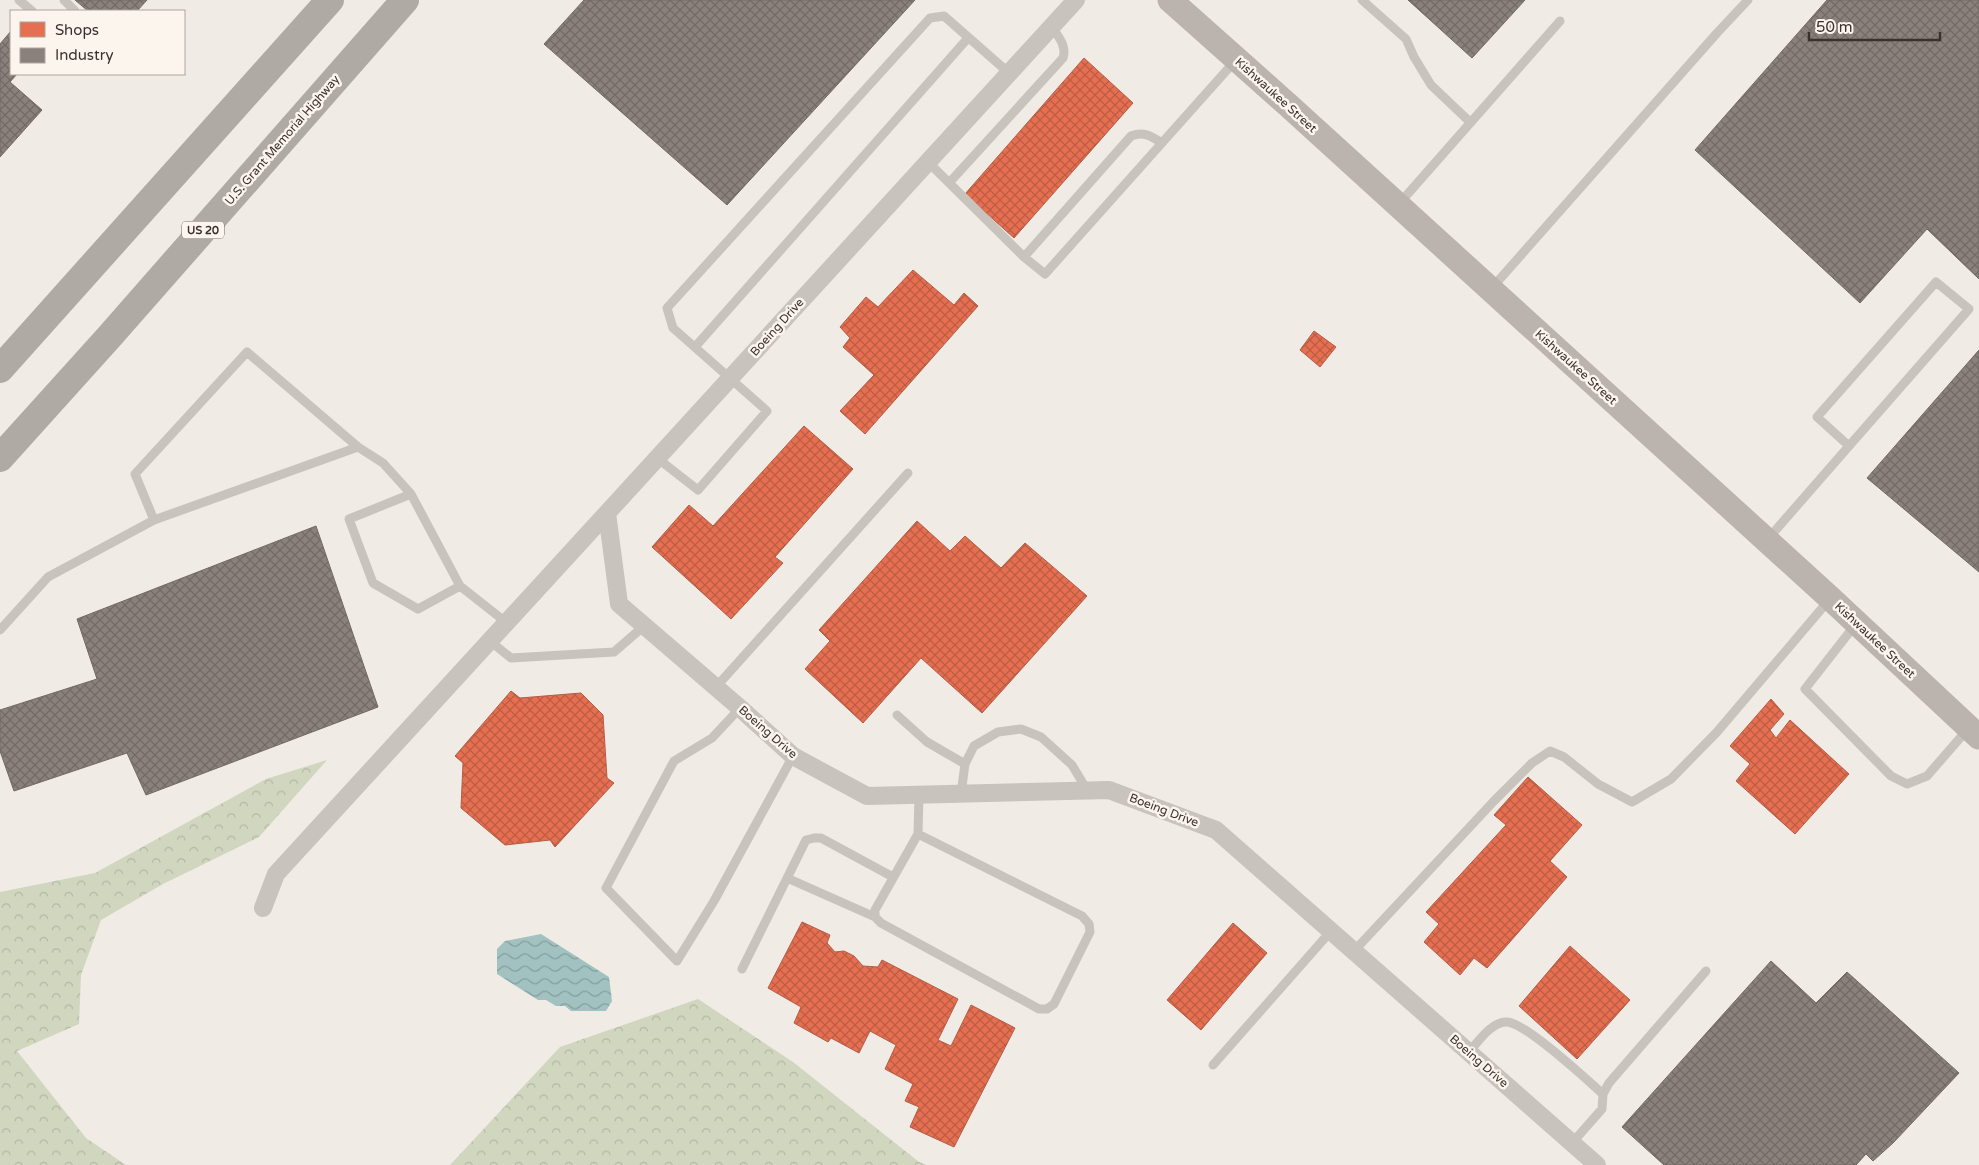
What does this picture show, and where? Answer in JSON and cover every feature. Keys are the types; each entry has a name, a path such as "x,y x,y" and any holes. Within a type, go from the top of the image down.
{"highway":[{"path":"0,369 330,0"},
{"name":"U.S. Grant Memorial Highway","path":"0,458 404,0"}],"street":[{"name":"Boeing Drive","path":"1076,0 608,512 619,604 740,708 792,756 868,796 1109,790 1216,830 1597,1165"},
{"name":"Kishwaukee Street","path":"1170,0 1767,540 1974,733"},
{"path":"263,908 276,874 608,512"}],"lane":[{"path":"19,0 31,10"},
{"path":"64,0 74,10"},
{"path":"1362,0 1406,39 1414,57 1431,85 1470,122"},
{"path":"1490,289 1748,0"},
{"path":"658,458 698,490 767,411 673,328 667,308 930,18 944,16 1009,73"},
{"path":"1398,205 1560,21"},
{"path":"949,183 1063,58 1065,52 1063,44 1052,27"},
{"path":"695,347 968,38"},
{"path":"928,162 1048,277 1162,143 1237,59"},
{"path":"1024,256 1131,136 1139,133 1148,134 1162,143"},
{"path":"1767,540 1969,309 1936,282 1817,417 1849,446"},
{"path":"154,520 135,474 247,352 358,448 383,463 411,494 460,586 507,623"},
{"path":"0,630 48,577 154,520 358,448"},
{"path":"716,687 908,473"},
{"path":"411,494 349,519 372,583 418,609 460,586"},
{"path":"1354,951 1494,801 1532,763 1550,751 1564,757 1598,784 1632,802 1671,779 1717,732 1830,598"},
{"path":"1857,623 1805,689 1891,776 1907,784 1927,776 1974,733"},
{"path":"490,641 511,658 614,652 644,626"},
{"path":"740,708 712,738 674,760 606,888 677,961 714,901 792,756"},
{"path":"897,715 927,742 965,764"},
{"path":"961,794 965,764 974,746 998,732 1021,729 1041,737 1072,766 1087,790"},
{"path":"875,917 874,910 918,834 919,795"},
{"path":"787,878 875,917 881,923 1039,1009 1047,1009 1054,1004 1090,932 1089,924 1082,916 918,834"},
{"path":"742,969 806,840 821,838 893,877"},
{"path":"1213,1065 1331,931"},
{"path":"1572,1143 1602,1109 1603,1094 1609,1083 1706,971"},
{"path":"1469,1052 1486,1032 1497,1025 1507,1022 1524,1028 1603,1094"}],"green space":[{"path":"327,760 259,837 163,884 101,920 81,975 79,1024 17,1051 86,1138 126,1165 0,1165 0,892 95,873 266,779"},
{"path":"698,999 793,1062 919,1162 927,1165 450,1165 560,1047"}],"water":[{"path":"541,934 609,977 612,1001 606,1011 571,1011 565,1006 556,1006 546,1000 538,1000 497,974 497,949 505,941"}],"building: Shops":[{"path":"1084,58 1133,103 1014,238 965,194"},
{"path":"913,270 954,305 964,293 978,306 865,434 840,411 874,375 843,347 850,338 840,327 866,297 878,307"},
{"path":"1314,331 1336,347 1320,367 1300,350"},
{"path":"804,426 853,469 775,557 783,563 731,619 652,547 689,505 713,526"},
{"path":"917,521 950,551 965,536 1001,568 1025,543 1087,596 982,713 921,658 863,723 805,669 830,641 819,630"},
{"path":"511,691 520,698 581,693 603,715 607,778 614,783 555,847 550,840 505,845 461,808 463,763 455,756"},
{"path":"1771,699 1784,714 1770,730 1776,738 1790,720 1849,774 1795,834 1736,781 1750,764 1730,746"},
{"path":"1528,777 1582,825 1550,861 1567,877 1487,968 1474,958 1460,975 1424,942 1439,924 1426,912 1506,825 1494,815"},
{"path":"802,922 830,935 827,943 835,952 844,951 854,956 863,966 878,967 882,960 958,999 938,1040 951,1046 971,1005 1015,1028 954,1147 910,1127 919,1107 905,1101 913,1084 885,1069 896,1045 870,1031 859,1053 831,1038 828,1042 794,1023 801,1007 768,988"},
{"path":"1233,923 1267,953 1201,1030 1167,1000"},
{"path":"1570,946 1630,1000 1577,1059 1519,1006"}],"building: Industry":[{"path":"75,0 147,0 138,10 87,10"},
{"path":"584,0 915,0 727,205 544,44"},
{"path":"1408,0 1525,0 1472,58"},
{"path":"1827,0 1979,0 1979,279 1927,229 1860,303 1695,150"},
{"path":"10,32 10,75 16,75 10,82 42,110 0,157 0,44"},
{"path":"1979,350 1979,572 1867,478"},
{"path":"316,526 378,707 146,795 127,753 14,791 0,751 0,710 97,679 77,619"},
{"path":"1771,961 1816,1003 1847,972 1959,1073 1893,1143 1873,1161 1866,1154 1856,1165 1664,1165 1622,1127"}]}
